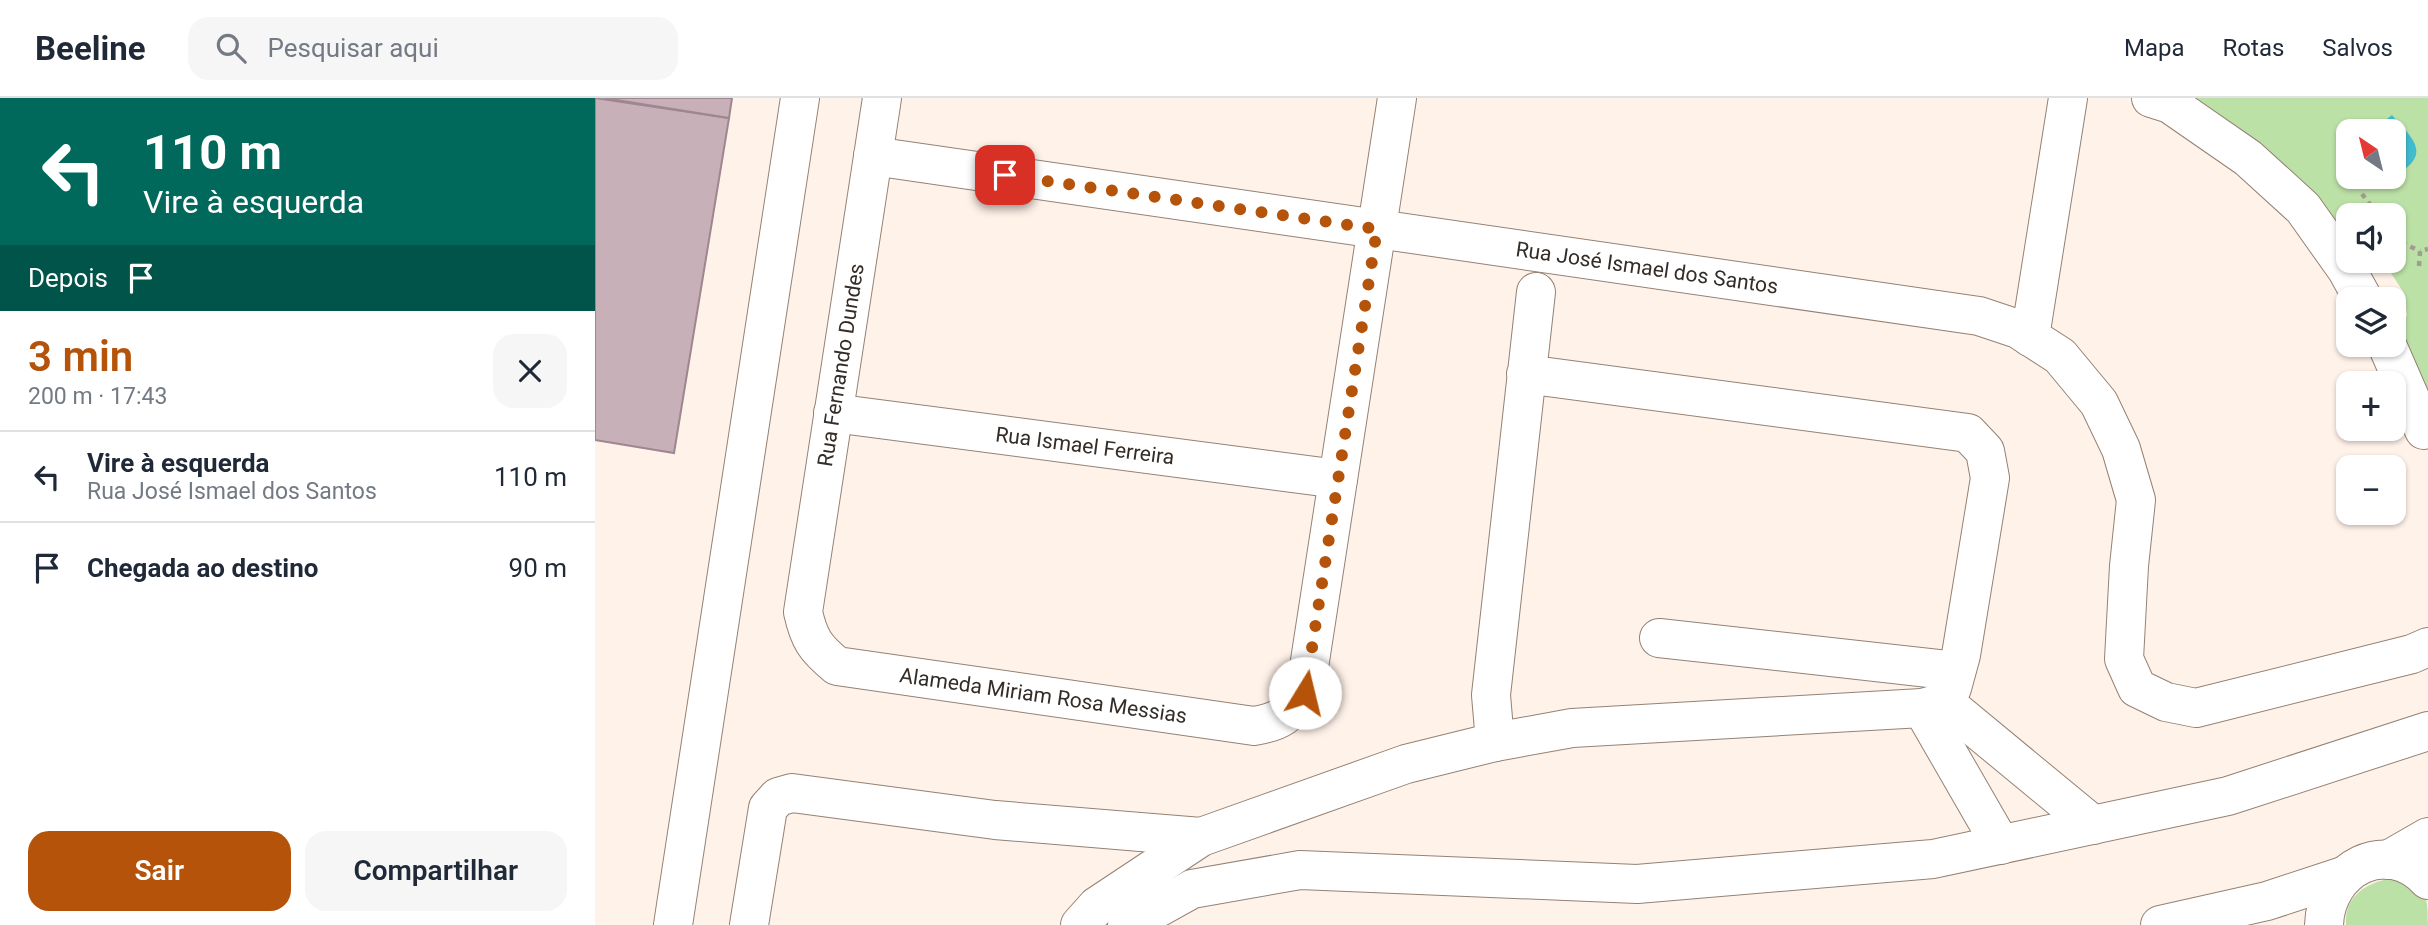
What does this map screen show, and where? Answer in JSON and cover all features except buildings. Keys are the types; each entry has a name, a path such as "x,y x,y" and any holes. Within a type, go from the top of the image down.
{"street":[{"path":"673,925 800,98"},
{"name":"Rua Fernando Dundes","path":"808,633 803,612 882,98"},
{"path":"1338,479 1397,98"},
{"path":"2030,337 2068,98"},
{"path":"2151,98 2170,104 2248,158 2303,208 2356,287"},
{"name":"Rua José Ismael dos Santos","path":"873,156 1979,316 2018,329 2060,356 2099,403 2121,449 2137,500 2129,566 2124,659 2137,688 2166,702 2196,708 2412,654 2428,647"},
{"path":"1495,742 1491,695 1536,292"},
{"path":"2392,357 2426,447"},
{"path":"1527,374 1968,433 1985,451 1990,478 1961,655 1941,694 2001,845"},
{"name":"Rua Ismael Ferreira","path":"833,413 1338,479"},
{"name":"Alameda Miriam Rosa Messias","path":"808,633 818,650 837,666 1254,726 1272,723 1293,710 1305,693 1338,479"},
{"path":"1659,638 1941,694 2093,825"},
{"path":"1080,925 1097,906 1201,837 1406,764 1495,742 1572,728 1941,694"},
{"path":"1127,925 1192,889 1300,870 1637,884 1933,859 2228,796 2428,732"},
{"path":"749,925 768,808 778,797 792,793 995,820 1201,837"},
{"path":"2388,860 2428,837"},
{"path":"2160,925 2267,901 2343,876 2372,861 2388,860 2406,864 2422,873 2428,880"},
{"path":"2324,925 2325,909 2331,891 2343,876"}],"path":[{"path":"2362,194 2369,203"},
{"path":"2406,245 2420,251 2428,248"},
{"path":"2419,266 2420,251"}],"green space":[{"path":"2182,98 2428,98 2428,391 2406,355 2406,287 2400,287 2391,273 2406,273 2406,203 2336,203 2336,233"},
{"path":"2393,878 2423,893 2427,904 2428,925 2346,925 2349,906 2359,892 2375,883"}],"water":[{"path":"2406,131 2416,149 2413,161 2407,167"}],"route":[{"path":"1005,175 1377,229 1305,693"}]}
